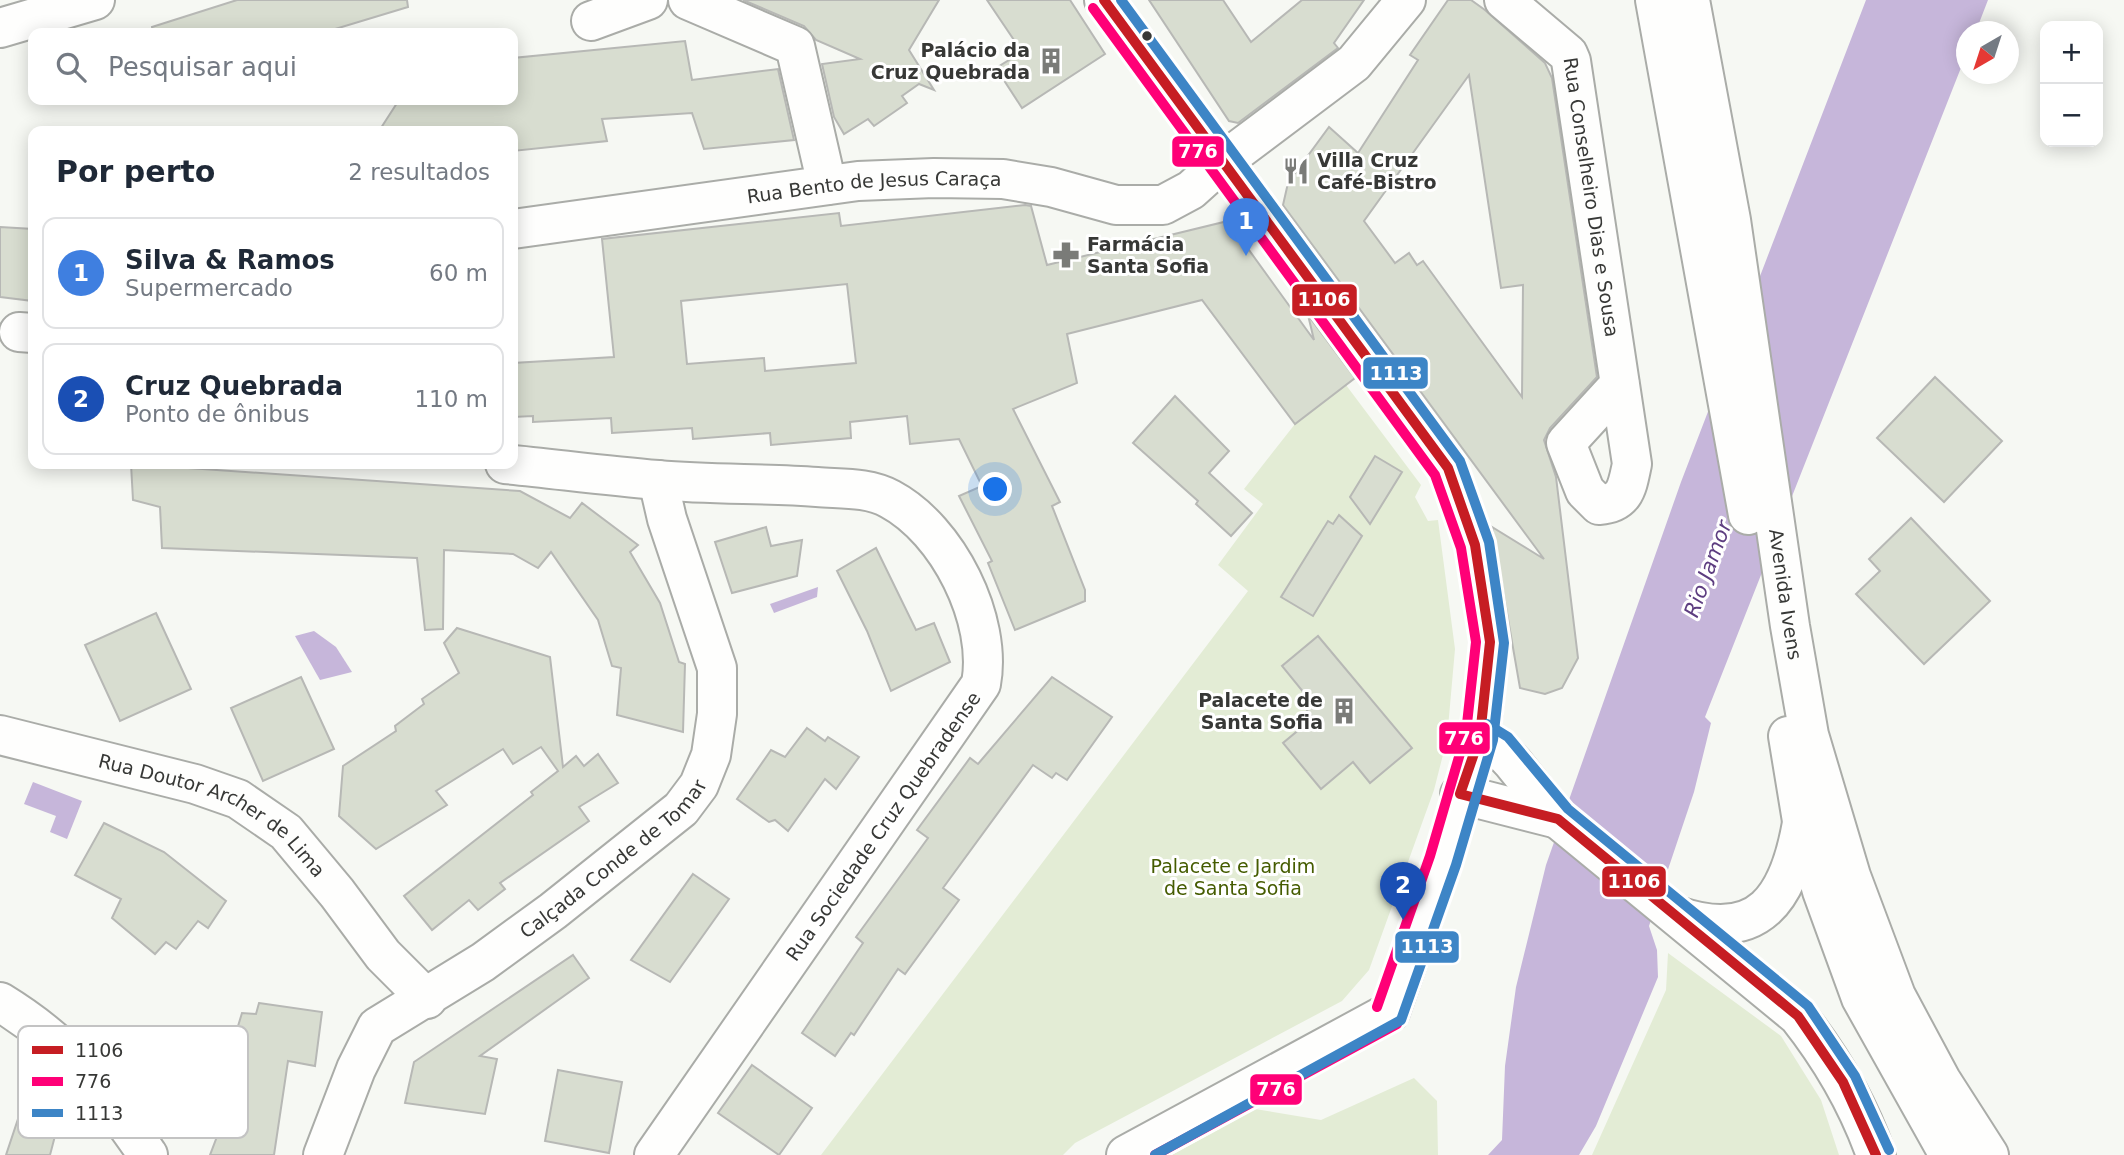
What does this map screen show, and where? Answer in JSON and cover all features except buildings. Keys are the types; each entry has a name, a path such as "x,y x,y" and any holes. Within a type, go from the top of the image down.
{"street":[{"path":"0,28 95,0"},
{"path":"591,21 648,0"},
{"path":"688,0 795,46 827,185"},
{"path":"1104,0 1221,163 1448,468 1475,545 1490,642 1480,736 1460,794 1443,860 1390,1012 1126,1155"},
{"name":"Rua Bento de Jesus Caraça","path":"518,228 827,185 934,178 1003,179 1051,187 1116,205 1163,205 1191,190 1221,163 1354,62 1406,0"},
{"name":"Rua Conselheiro Dias e Sousa","path":"1504,0 1568,54 1571,61 1620,384"},
{"name":"Avenida Ivens","path":"1655,0 1802,821 1822,891 1861,998 1949,1155"},
{"name":"Avenida Ivens","path":"1690,0 1731,220 1790,626 1809,734 1851,876 1896,996 1941,1080 1989,1155"},
{"name":"Rua Sociedade Cruz Quebradense","path":"518,465 658,480 850,489 868,491 890,499 936,538 953,566 977,617 984,640 985,664 981,684 654,1155"},
{"name":"Calçada Conde de Tomar","path":"377,1027 426,999 553,911 681,809 699,785 711,755 717,714 717,668 667,519 658,480"},
{"name":"Rua Doutor Archer de Lima","path":"0,735 195,784 238,799 286,832 337,893 383,955 426,999"},
{"path":"1480,736 1498,747 1558,819 1798,1016 1827,1053 1864,1119 1876,1155"},
{"path":"1460,794 1558,819"},
{"path":"1678,916 1698,923 1735,924 1763,912 1787,881 1796,857 1802,821"},
{"path":"323,1155 356,1069 377,1027 383,955"},
{"path":"0,1002 37,1026"},
{"path":"136,1138 148,1155"}],"green space":[{"name":"Palacete e Jardim de Santa Sofia","path":"1346,385 1421,485 1415,497 1428,521 1438,520 1455,649 1447,739 1434,790 1369,970 1342,1001 1075,1143 1063,1155 821,1155 1248,591 1218,565 1263,504 1244,489 1295,424"},
{"path":"1668,953 1781,1036 1821,1100 1839,1155 1592,1155 1666,990"},
{"path":"1414,1078 1437,1101 1438,1155 1167,1155 1249,1108 1321,1120"}],"water":[{"name":"Rio Jamor","path":"1866,0 1988,0 1980,21 1956,21 1956,80 1705,717 1711,723 1694,792 1649,926 1657,950 1658,977 1596,1126 1579,1155 1488,1155 1502,1140 1505,1066 1516,987 1546,865 1681,482"},
{"path":"818,587 817,597 774,613 770,604"},
{"path":"314,631 336,647 352,672 320,680 295,636"},
{"path":"33,782 82,801 67,839 50,832 56,816 24,804"}],"transit line":[{"name":"1106","path":"1104,0 1448,468 1475,545 1490,642 1480,736 1460,794 1558,819 1798,1016 1843,1082 1876,1155"},
{"name":"1113","path":"1121,0 1460,461 1489,542 1504,643 1493,740 1456,865 1401,1020 1155,1155"},
{"name":"776","path":"1093,8 1435,475 1461,548 1476,642 1466,733 1430,856 1377,1007"},
{"name":"1113","path":"1487,724 1508,737 1568,809 1808,1006 1855,1076 1889,1150"},
{"name":"776","path":"1155,1155 1397,1024"}],"place":[{"name":"Palácio da Cruz Quebrada","path":"1051,61"},
{"name":"Villa Cruz Café-Bistro","path":"1296,171"},
{"name":"Farmácia Santa Sofia","path":"1066,255"},
{"name":"Silva & Ramos","path":"1246,256"},
{"name":"Palacete de Santa Sofia","path":"1344,711"},
{"name":"Cruz Quebrada","path":"1403,920"}]}
